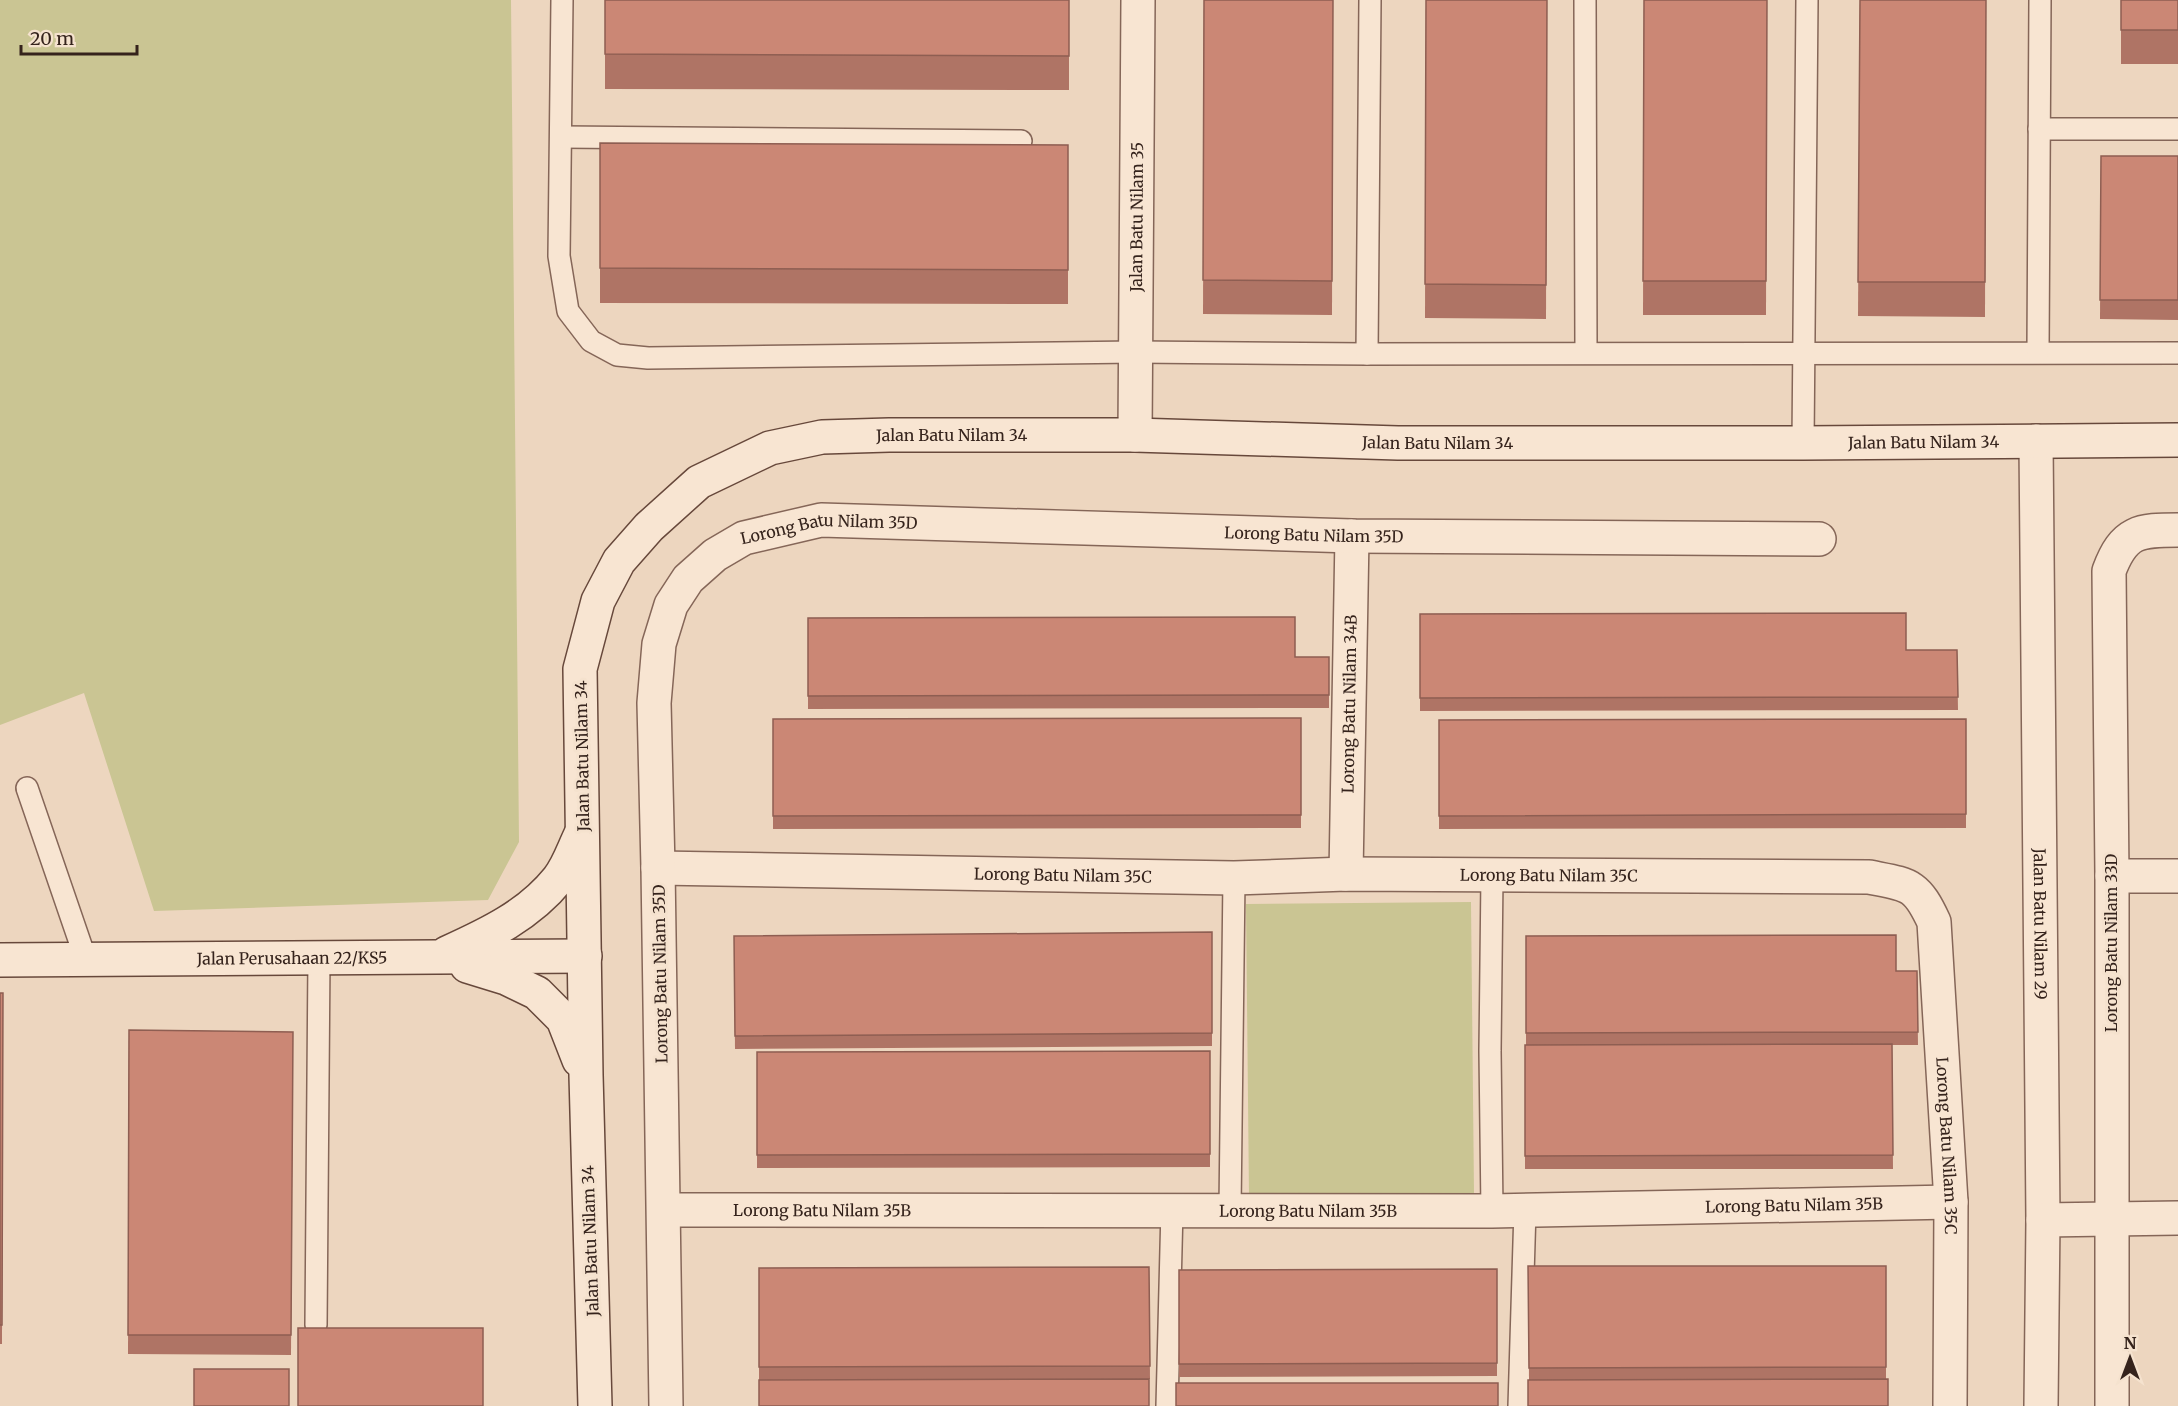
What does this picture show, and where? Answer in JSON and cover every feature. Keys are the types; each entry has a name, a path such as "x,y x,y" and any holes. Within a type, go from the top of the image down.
{"street":[{"name":"Jalan Batu Nilam 35","path":"1135,435 1138,0"},
{"name":"Jalan Batu Nilam 34","path":"595,1406 586,1075 580,669 598,601 619,561 650,527 699,482 770,448 822,437 890,435 1135,435 1398,443 2178,440"},
{"name":"Jalan Batu Nilam 29","path":"2036,441 2043,1220 2041,1406"},
{"name":"Lorong Batu Nilam 35D","path":"666,1406 654,703 659,644 671,605 688,579 715,555 744,538 821,520 1352,536 1819,539"},
{"name":"Lorong Batu Nilam 33D","path":"2112,1406 2110,1044 2112,876 2109,570 2117,550 2129,538 2150,530 2178,530"},
{"name":"Lorong Batu Nilam 34B","path":"1346,874 1352,536"},
{"path":"437,957 489,934 528,910 560,878 583,830"},
{"name":"Lorong Batu Nilam 35C","path":"658,868 1234,878 1346,874 1869,877 1913,889 1923,899 1934,922 1951,1202 1950,1406"},
{"path":"2112,876 2178,876"},
{"name":"Jalan Perusahaan 22/KS5","path":"0,960 585,956"},
{"path":"437,957 506,978 537,993 563,1019 586,1075"},
{"name":"Lorong Batu Nilam 35B","path":"664,1210 1525,1210 1951,1202"},
{"path":"2043,1220 2178,1218"}],"lane":[{"path":"562,0 560,256 568,311 591,341 617,355 648,358 1136,352 2178,353"},
{"path":"1367,354 1370,0"},
{"path":"1585,0 1586,353"},
{"path":"1803,443 1807,0"},
{"path":"2038,352 2040,0"},
{"path":"2039,129 2178,129"},
{"path":"561,137 1021,141"},
{"path":"27,788 86,960"},
{"path":"1492,876 1490,1051 1492,1210"},
{"path":"1230,1209 1234,878"},
{"path":"316,1325 319,958"},
{"path":"1167,1406 1172,1209"},
{"path":"1518,1406 1525,1210"}],"shaded area":[{"path":"0,0 511,0 519,842 488,900 154,911 84,693 0,725"},
{"path":"1471,902 1474,1193 1249,1196 1246,904"}],"building":[{"path":"605,0 1069,0 1069,56 605,54"},
{"path":"1204,0 1333,0 1332,281 1203,280"},
{"path":"1426,0 1547,0 1546,285 1425,284"},
{"path":"1644,0 1767,0 1766,281 1643,281"},
{"path":"1860,0 1986,0 1985,282 1858,282"},
{"path":"2121,0 2178,0 2178,30 2121,30"},
{"path":"600,143 1068,145 1068,270 600,268"},
{"path":"2101,156 2178,156 2178,300 2100,300"},
{"path":"1906,613 1906,650 1957,650 1958,697 1420,698 1420,614"},
{"path":"1295,617 1295,657 1329,657 1329,695 808,696 808,618"},
{"path":"1301,718 1301,815 773,816 773,719"},
{"path":"1966,719 1966,814 1439,816 1439,720"},
{"path":"1212,932 1212,1033 735,1036 734,936"},
{"path":"1896,935 1896,971 1917,971 1918,1032 1526,1033 1526,936"},
{"path":"0,993 3,993 2,1325 0,1325"},
{"path":"129,1030 293,1032 291,1335 128,1335"},
{"path":"1892,1044 1893,1155 1525,1156 1525,1045"},
{"path":"1210,1051 1210,1154 757,1155 757,1052"},
{"path":"1528,1266 1886,1266 1886,1367 1529,1368"},
{"path":"1149,1267 1150,1366 759,1367 759,1268"},
{"path":"1497,1269 1497,1363 1179,1364 1179,1270"},
{"path":"298,1328 483,1328 483,1406 298,1406"},
{"path":"194,1369 289,1369 289,1406 194,1406"},
{"path":"1149,1379 1149,1406 759,1406 759,1380"},
{"path":"1888,1379 1888,1406 1528,1406 1528,1380"},
{"path":"1176,1383 1498,1383 1498,1406 1176,1406"}]}
